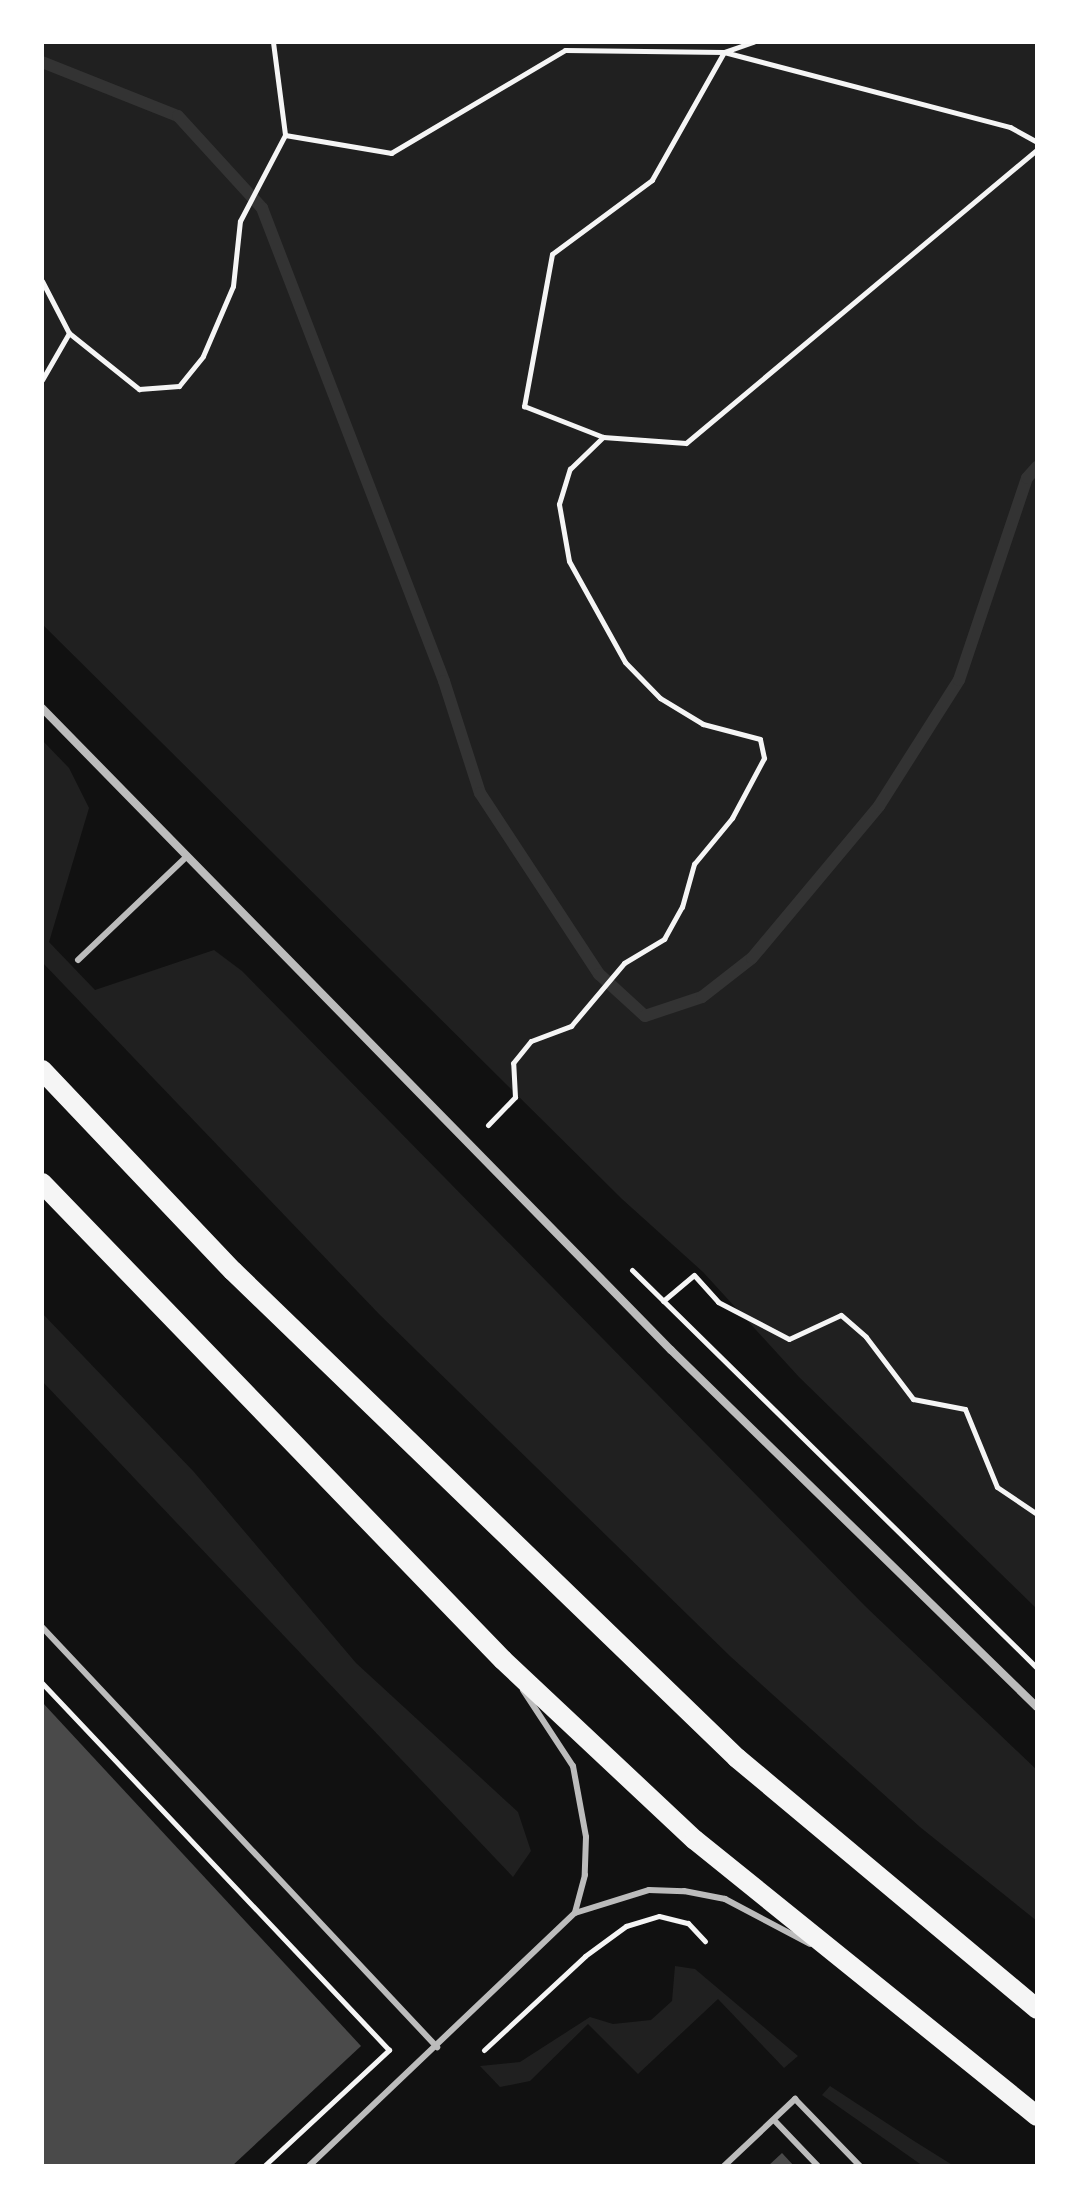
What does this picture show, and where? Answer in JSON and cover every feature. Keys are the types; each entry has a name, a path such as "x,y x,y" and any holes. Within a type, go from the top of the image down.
{"main road":[{"path":"42,1070 233,1271 737,1758 1037,2009"},
{"path":"42,1183 503,1660 695,1840 1037,2116"}],"street":[{"path":"42,708 671,1350 1037,1707"}],"lane":[{"path":"78,960 186,857"},
{"path":"42,1627 437,2047"},
{"path":"503,1660 573,1766 586,1837 585,1875 575,1913"},
{"path":"309,2166 575,1913 649,1890 684,1891 725,1899 842,1961"},
{"path":"724,2166 795,2099 860,2166"},
{"path":"774,2120 818,2166"}],"path":[{"path":"42,281 69,333 139,389 179,386 203,356 233,286 240,221 285,135 273,42"},
{"path":"753,42 724,52 652,180 552,254 524,406 603,437 686,443 1037,150"},
{"path":"285,135 391,153 565,50 724,52 1010,127 1037,142"},
{"path":"42,380 69,333"},
{"path":"488,1125 515,1097 513,1063 531,1041 571,1026 624,963 664,939 682,907 694,864 732,818 764,758 760,739 703,724 660,698 625,662 569,561 559,504 570,469 603,437"},
{"path":"477,1114 498,1135"},
{"path":"620,1258 1037,1668"},
{"path":"663,1301 694,1275 718,1302 789,1339 841,1315 866,1337 913,1399 965,1409 997,1487 1037,1514"},
{"path":"42,1683 389,2050 264,2166"},
{"path":"484,2050 585,1956 626,1926 659,1916 688,1923 705,1941"},
{"path":"376,2035 382,2030"}],"shaded area":[{"path":"42,42 1037,42 1037,1609 799,1377 703,1272 622,1199 42,624"},
{"path":"42,740 69,768 89,808 49,942 95,990 214,950 242,971 865,1606 1037,1770 1037,1921 920,1827 731,1657 379,1314 42,962"},
{"path":"42,1313 194,1472 356,1663 518,1812 531,1851 513,1877 42,1381"},
{"path":"675,1966 695,1969 798,2056 784,2068 718,1999 638,2074 588,2024 530,2081 500,2087 480,2066 520,2062 590,2017 613,2024 651,2020 672,2001"},
{"path":"830,2086 954,2166 923,2166 822,2095"}],"building":[{"path":"42,1702 361,2046 232,2166 42,2166"},
{"path":"782,2153 794,2166 768,2166"}],"waterway":[{"path":"42,62 178,116 262,208 444,681 480,793 599,974 645,1016 702,997 752,958 879,806 959,680 1027,478 1037,467"}]}
